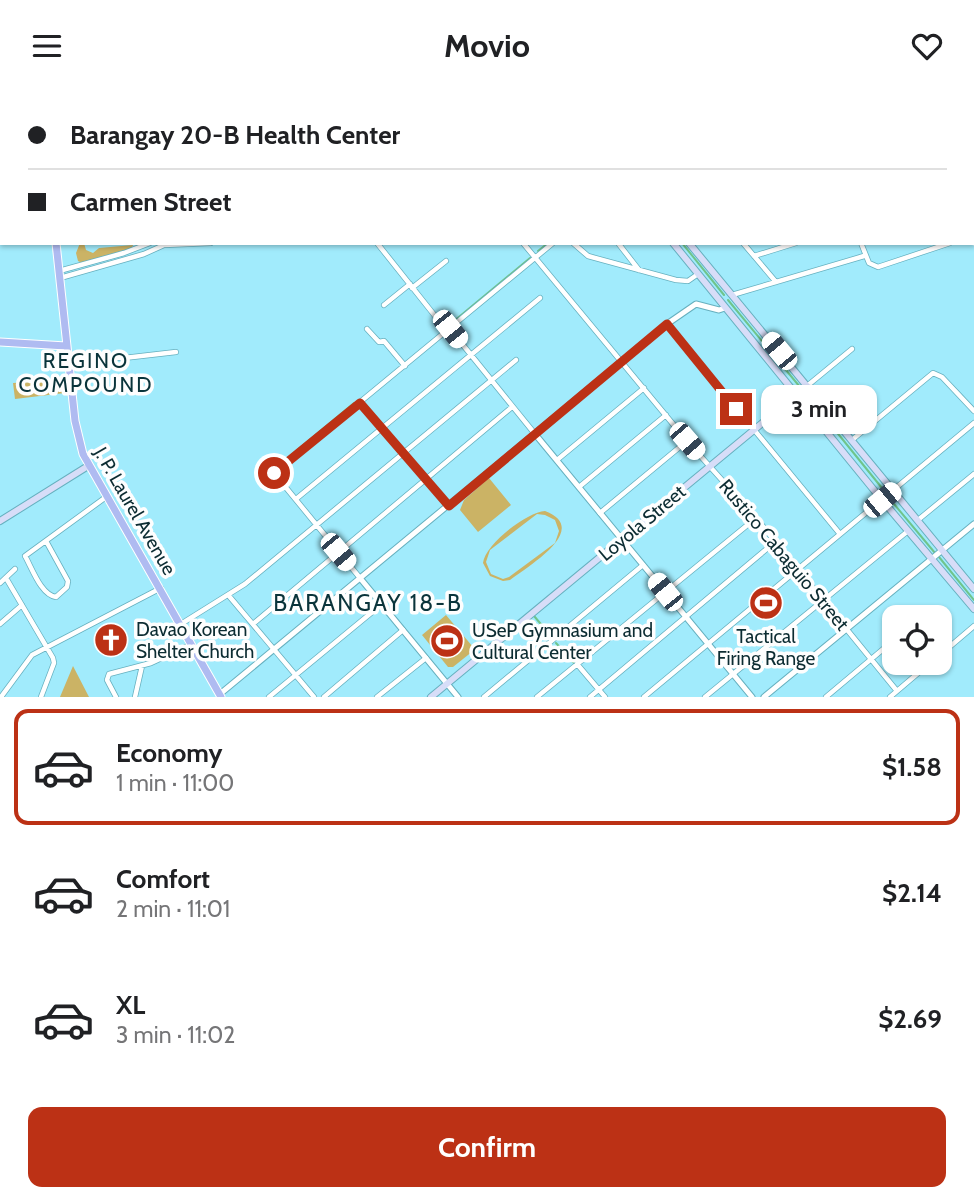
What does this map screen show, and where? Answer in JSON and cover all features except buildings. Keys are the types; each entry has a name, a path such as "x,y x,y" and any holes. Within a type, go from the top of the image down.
{"main road":[{"name":"J. P. Laurel Avenue","path":"56,245 76,427 88,466 220,695"},
{"path":"675,245 974,609"},
{"path":"691,245 974,589"},
{"path":"0,342 66,346"},
{"name":"Loyola Street","path":"431,697 807,386"},
{"path":"0,521 88,466"}],"street":[{"path":"60,274 145,245"},
{"path":"60,274 144,254 164,246 180,245"},
{"path":"379,245 752,697"},
{"name":"Rustico Cabaguio Street","path":"525,245 687,441 756,518 897,691"},
{"path":"458,697 274,473 551,245"},
{"path":"575,245 588,256 680,281 688,281 698,274"},
{"path":"620,245 639,270"},
{"path":"745,245 776,282"},
{"path":"754,256 790,245"},
{"path":"861,245 869,263 878,267 944,245"},
{"path":"732,295 864,256"},
{"path":"384,305 446,261"},
{"path":"296,499 540,298"},
{"path":"220,695 667,324 696,304 719,310 725,308"},
{"path":"667,324 840,534"},
{"path":"367,329 379,342 384,341 405,366"},
{"name":"Loyola Street","path":"807,386 852,349"},
{"path":"68,357 124,358 176,352"},
{"path":"181,624 229,596 516,360"},
{"path":"852,440 933,373 942,377 974,411"},
{"path":"557,460 644,388"},
{"path":"360,403 449,506"},
{"path":"254,624 512,407"},
{"path":"579,487 666,415"},
{"path":"644,697 974,423"},
{"path":"600,513 687,441"},
{"path":"919,520 974,474"},
{"path":"46,541 68,581 67,587 56,597 45,591 25,555 106,498"},
{"path":"537,697 756,518"},
{"path":"764,697 974,524"},
{"path":"705,697 908,531"},
{"path":"590,697 775,542"},
{"path":"484,697 643,565"},
{"path":"0,583 15,569"},
{"path":"6,578 54,663 41,697"},
{"path":"1,697 27,660 160,588"},
{"path":"229,596 314,697"},
{"path":"269,697 382,604"},
{"path":"0,624 22,605"},
{"path":"952,645 974,626"},
{"path":"324,697 403,630"},
{"path":"116,697 108,682 108,676 142,666 192,644"},
{"path":"826,697 882,650"},
{"path":"377,697 426,658"},
{"path":"577,664 605,697"},
{"path":"135,697 142,666"},
{"path":"890,697 916,675"}],"shaded area":[{"path":"79,245 85,245 86,250 93,253 99,248 133,245 132,248 82,263 78,261 76,253"},
{"path":"63,380 65,393 15,399 13,383"},
{"path":"489,478 511,505 478,532 460,510 464,500"},
{"path":"545,511 558,519 562,528 559,537 555,542 559,531 555,520 537,514 490,550 486,562 491,574 503,579 509,577 555,543 510,580 503,581 490,576 483,563 491,547 508,530 537,513"},
{"name":"USeP Gymnasium and Cultural Center","path":"446,615 473,647 473,651 453,667 448,667 422,635"},
{"path":"73,666 89,697 60,697"}],"waterway":[{"path":"538,251 546,245"},
{"path":"684,245 724,295"},
{"path":"448,326 530,258"},
{"path":"728,300 800,387"},
{"path":"805,393 886,493"},
{"path":"278,466 354,403"},
{"path":"889,498 935,553"},
{"path":"939,557 974,600"},
{"path":"534,616 552,637"},
{"path":"556,643 574,663"}],"place":[{"name":"Tactical Firing Range","path":"766,603"},
{"name":"Davao Korean Shelter Church","path":"111,640"},
{"name":"USeP Gymnasium and Cultural Center","path":"447,641"}],"district":[{"name":"REGINO COMPOUND","path":"86,372"},
{"name":"BARANGAY 18-B","path":"368,603"}],"route":[{"path":"274,473 360,403 449,506 667,324 736,409"}]}
